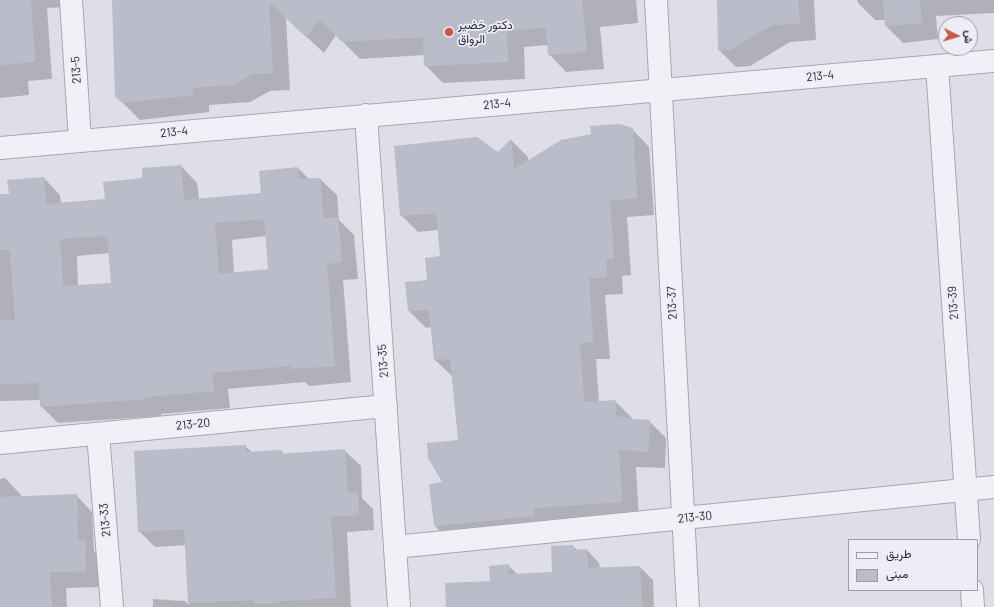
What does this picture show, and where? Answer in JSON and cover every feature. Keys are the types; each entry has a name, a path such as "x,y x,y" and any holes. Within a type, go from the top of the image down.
{"street":[{"name":"213-5","path":"71,0 80,141"},
{"name":"213-37","path":"656,0 688,607"},
{"name":"213-4","path":"0,148 994,60"},
{"name":"213-39","path":"937,66 969,539"},
{"name":"213-35","path":"366,115 399,607"},
{"name":"213-20","path":"0,443 386,406"},
{"name":"213-33","path":"98,434 112,607"},
{"name":"213-30","path":"395,548 994,488"},
{"path":"972,591 974,607"}],"building":[{"path":"0,0 31,0 35,62 0,65"},
{"path":"112,0 582,0 587,52 548,55 546,28 507,30 508,62 424,66 423,37 342,42 319,19 306,37 269,2 273,73 252,74 233,85 192,88 193,95 122,103 115,96"},
{"path":"717,0 798,0 800,24 772,25 732,49 718,51"},
{"path":"883,0 920,0 922,23 885,26"},
{"path":"620,124 633,128 637,198 610,201 614,259 606,259 607,277 589,278 593,342 580,343 584,402 616,400 616,417 622,416 623,418 650,420 648,452 619,450 622,502 533,508 534,516 434,526 429,484 442,482 428,458 427,443 458,440 450,359 434,360 429,310 408,311 405,282 427,280 425,258 440,256 436,213 400,216 394,146 477,137 498,152 511,139 514,169 561,140 591,134 590,126"},
{"path":"181,165 184,200 261,193 259,171 298,167 299,179 320,178 324,218 338,217 342,262 327,264 335,366 291,369 291,366 212,373 214,391 145,397 145,399 40,407 39,383 0,384 0,320 15,320 10,250 0,250 0,194 9,194 7,180 44,177 46,204 105,199 103,182 142,178 142,168","holes":["264,219 268,269 219,274 215,223","107,236 111,283 63,286 60,239"]},
{"path":"246,445 246,452 281,450 281,454 345,449 348,493 358,492 359,515 331,517 336,598 254,604 254,600 188,603 184,529 138,532 134,451"},
{"path":"77,494 78,541 85,540 86,571 50,572 52,607 0,607 0,497"},
{"path":"573,545 574,550 587,549 588,568 640,566 642,607 446,607 445,583 490,581 489,566 509,564 509,574 552,572 551,546"}],"place":[{"name":"دكتور خضير الرواق","path":"449,32"}]}
